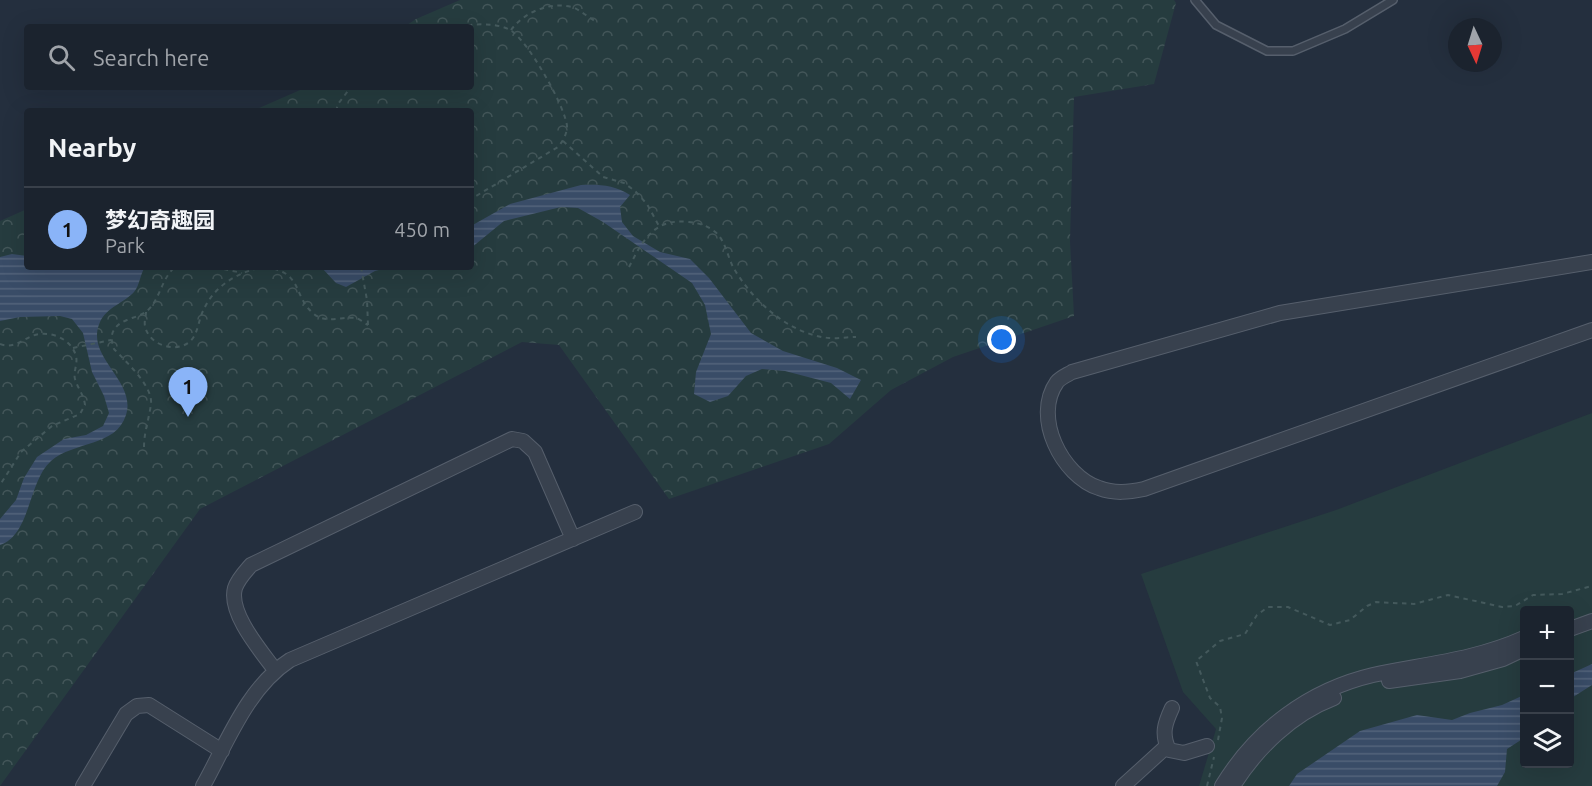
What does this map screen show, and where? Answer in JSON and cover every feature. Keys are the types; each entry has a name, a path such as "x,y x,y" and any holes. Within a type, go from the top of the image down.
{"street":[{"path":"1592,262 1280,313 1072,372 1058,380 1050,396 1050,430 1055,447 1080,479 1098,488 1129,492 1144,489 1592,330"},
{"path":"275,670 241,621 235,602 234,590 251,565 512,439 523,441 535,452 573,539"},
{"path":"203,786 259,688 275,670 301,656 635,512"},
{"path":"1574,617 1592,612"},
{"path":"1574,627 1592,621"},
{"path":"1222,786 1233,767 1257,739 1288,712 1312,697 1371,676 1462,660 1502,648 1520,640"},
{"path":"1233,786 1275,736 1296,717 1320,704 1357,689 1390,681 1460,671 1503,659 1520,651"},
{"path":"83,786 126,714 136,705 149,705 222,751"},
{"path":"1172,708 1164,724 1165,740 1169,750 1184,753 1213,748"},
{"path":"1123,786 1136,780 1167,746"}],"lane":[{"path":"1195,0 1216,25 1267,51 1293,51 1345,29 1393,0"}],"path":[{"path":"511,30 518,20 532,10 552,6 564,5 573,8 595,21"},
{"path":"474,26 490,25 511,30 526,47 555,92 567,126 563,141 558,147 474,197"},
{"path":"337,108 349,90"},
{"path":"563,141 603,177 624,183 635,190 647,204 659,226"},
{"path":"629,267 640,245 652,231 664,223 686,222 704,225 716,232 739,276 769,310 789,325 829,338 856,337"},
{"path":"172,270 147,311 145,327 150,336 159,344 171,348 180,347 193,339 210,297 227,280 254,270"},
{"path":"229,270 243,273"},
{"path":"280,270 290,277 298,287 315,315 328,319 358,318 368,325 367,300 362,270"},
{"path":"144,447 144,435 151,403 150,393 114,349 112,340 114,331 123,322 147,311"},
{"path":"0,344 15,345 38,334 63,338 73,348 77,358 74,378 81,389 85,405 80,414 52,426 21,452 0,485"},
{"path":"73,348 112,340"},
{"path":"1207,786 1213,748 1222,717 1220,707 1210,698 1196,661 1220,641 1245,634 1257,615 1268,607 1288,607 1330,625 1350,621 1367,606 1376,602 1414,604 1448,595 1502,607 1515,606 1533,595 1562,594 1592,586"}],"green space":[{"path":"460,0 1174,0 1176,3 1154,84 1074,97 1070,241 1074,316 953,357 891,390 829,444 669,499 559,345 522,342 200,509 0,786 0,221 24,210 24,270 474,270 474,108 259,108 300,90 474,90 474,24 408,24"},
{"path":"1592,413 1592,786 1199,786 1216,729 1183,692 1141,574 1336,510"}],"water":[{"path":"581,185 606,186 630,195 620,207 622,222 633,236 660,252 690,259 709,278 751,333 783,351 837,368 861,380 850,399 831,383 785,371 762,369 746,376 728,396 710,402 694,394 696,372 711,334 705,305 692,283 603,222 578,208 561,207 504,221 474,246 474,224 510,204"},
{"path":"12,254 24,256 24,270 144,270 136,289 130,296 103,317 97,335 104,358 118,379 127,402 126,415 121,425 104,438 71,450 51,461 43,470 18,530 0,545 0,519 16,500 24,478 37,457 64,439 86,435 103,426 109,413 104,396 92,372 83,333 72,319 60,316 20,317 0,321 0,257"},
{"path":"324,270 379,270 346,287 336,283"},
{"path":"1592,664 1592,685 1574,696 1574,672"},
{"path":"1520,697 1520,741 1507,749 1505,772 1497,786 1289,786 1297,774 1360,731 1417,715 1452,720 1502,705"}],"place":[{"name":"梦幻奇趣园","path":"188,417"}]}
